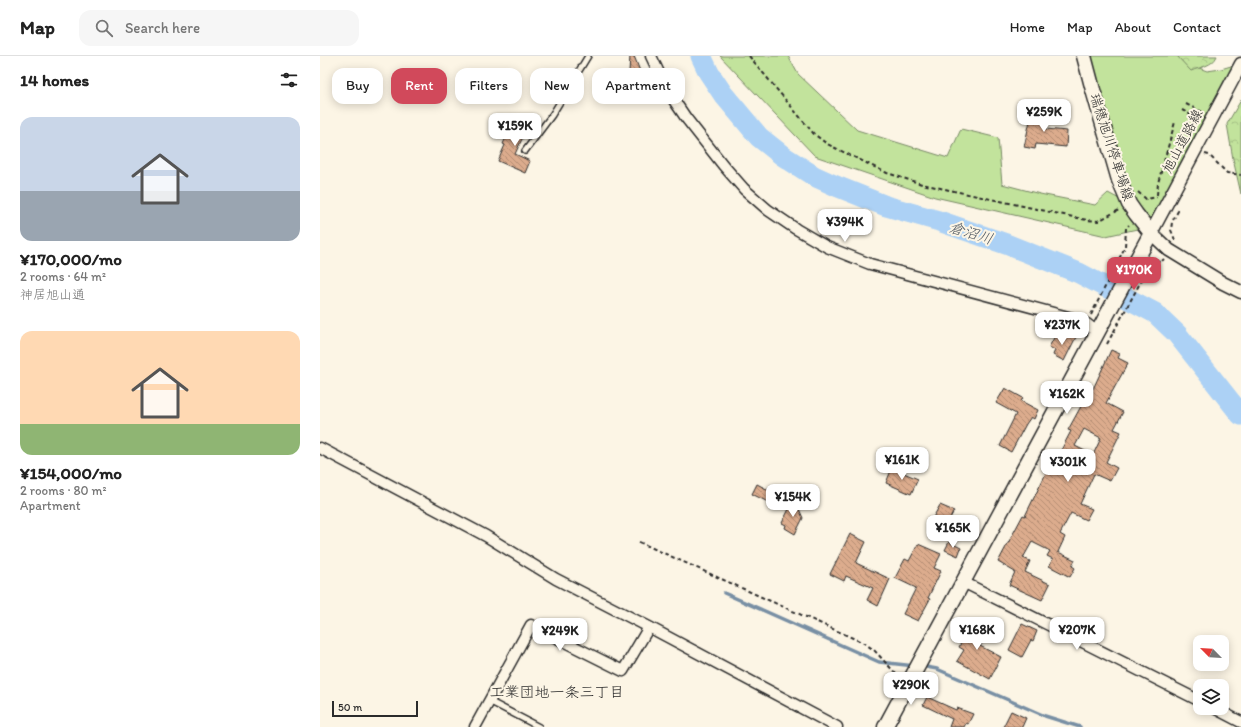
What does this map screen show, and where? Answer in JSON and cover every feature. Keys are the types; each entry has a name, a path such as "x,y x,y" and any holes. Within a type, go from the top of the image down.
{"main road":[{"name":"瑞穂旭川停車場線","path":"1084,56 1119,180 1129,204 1151,233"},
{"path":"885,727 1151,233"}],"street":[{"path":"651,56 667,90 686,118 723,165 744,189 762,205 796,229 827,247 870,264 1072,318 1087,324 1097,332"},
{"name":"旭山道路線","path":"1151,233 1210,121 1237,82 1241,64"},
{"path":"1151,233 1169,250 1223,283 1241,292"},
{"path":"320,448 486,536 556,579 838,727"},
{"path":"963,582 1193,697"},
{"path":"475,727 531,625 623,671 649,627"},
{"path":"1228,715 1241,722"}],"lane":[{"path":"525,151 552,115 588,56"},
{"path":"489,701 539,727"}],"path":[{"path":"749,56 814,134 827,144 887,173 922,184 1087,220 1098,221 1129,204"},
{"path":"1186,104 1210,121"},
{"path":"1182,110 1210,121"},
{"path":"1157,196 1158,183 1175,122"},
{"path":"1194,151 1209,155 1227,173 1241,175"},
{"path":"1093,309 1125,247"},
{"path":"1119,323 1152,261"},
{"path":"639,542 864,643 874,650 907,686"}],"green space":[{"path":"720,56 788,56 798,74 857,130 948,158 961,129 998,138 1002,184 1040,194 1095,205 1108,193 1129,204 1085,56 1187,56 1191,65 1207,71 1221,69 1241,63 1166,205 1158,206 1146,227 1106,236 935,197 815,156"},
{"path":"1177,56 1217,56 1213,62 1191,71"},
{"path":"1241,100 1241,194 1227,124"}],"building":[{"path":"630,56 634,56 639,68 629,68"},
{"path":"1032,112 1049,117 1046,129 1067,131 1066,147 1036,144 1035,149 1024,147"},
{"path":"515,118 529,124 515,154 530,161 525,173 498,161 505,145 503,144"},
{"path":"1065,332 1076,337 1064,361 1053,355 1055,350 1049,347 1055,336 1061,339"},
{"path":"1111,350 1120,354 1118,358 1128,363 1106,403 1123,412 1114,429 1121,432 1106,462 1117,468 1110,481 1094,474 1080,504 1092,509 1086,520 1071,513 1060,534 1065,537 1058,552 1075,560 1072,566 1075,568 1070,577 1049,566 1053,559 1047,556 1050,551 1032,542 1023,558 1030,561 1025,572 1050,584 1042,600 1009,585 1015,572 998,562 1023,515 1025,516 1053,459 1056,460 1071,431 1068,430 1091,388 1093,389","holes":["1084,429 1101,438 1093,455 1075,446"]},
{"path":"1005,388 1023,398 1021,401 1038,410 1034,419 1031,417 1026,424 1011,452 1000,446 1016,414 996,403"},
{"path":"892,468 918,479 911,494 886,483"},
{"path":"757,484 778,495 772,504 752,494"},
{"path":"793,501 801,505 799,509 803,518 795,534 785,528 786,525 782,523"},
{"path":"940,505 954,511 944,529 930,523"},
{"path":"850,534 866,542 856,563 890,579 878,606 867,600 873,588 846,576 844,581 830,574"},
{"path":"949,542 961,548 958,556 945,550"},
{"path":"918,544 941,554 934,568 941,571 928,598 930,599 918,621 903,614 916,588 895,578 905,559 909,561"},
{"path":"970,620 989,630 980,646 1001,657 990,679 957,661 964,650 959,647 964,637 962,636"},
{"path":"1022,624 1037,631 1033,641 1031,640 1022,657 1009,650"},
{"path":"927,697 956,710 957,708 973,714 968,724 966,723 964,727 949,727 952,719 923,705"},
{"path":"1011,711 1026,718 1022,727 1003,727"}],"waterway":[{"name":"倉沼川","path":"701,56 709,73 723,94 759,137 783,156 814,176 886,206 939,221 1006,244 1079,273 1155,313 1177,334 1241,415"},
{"path":"724,593 879,662 915,666"},
{"path":"921,666 937,669 1045,716 1080,727"}],"district":[{"name":"工業団地一条三丁目","path":"557,692"}]}
